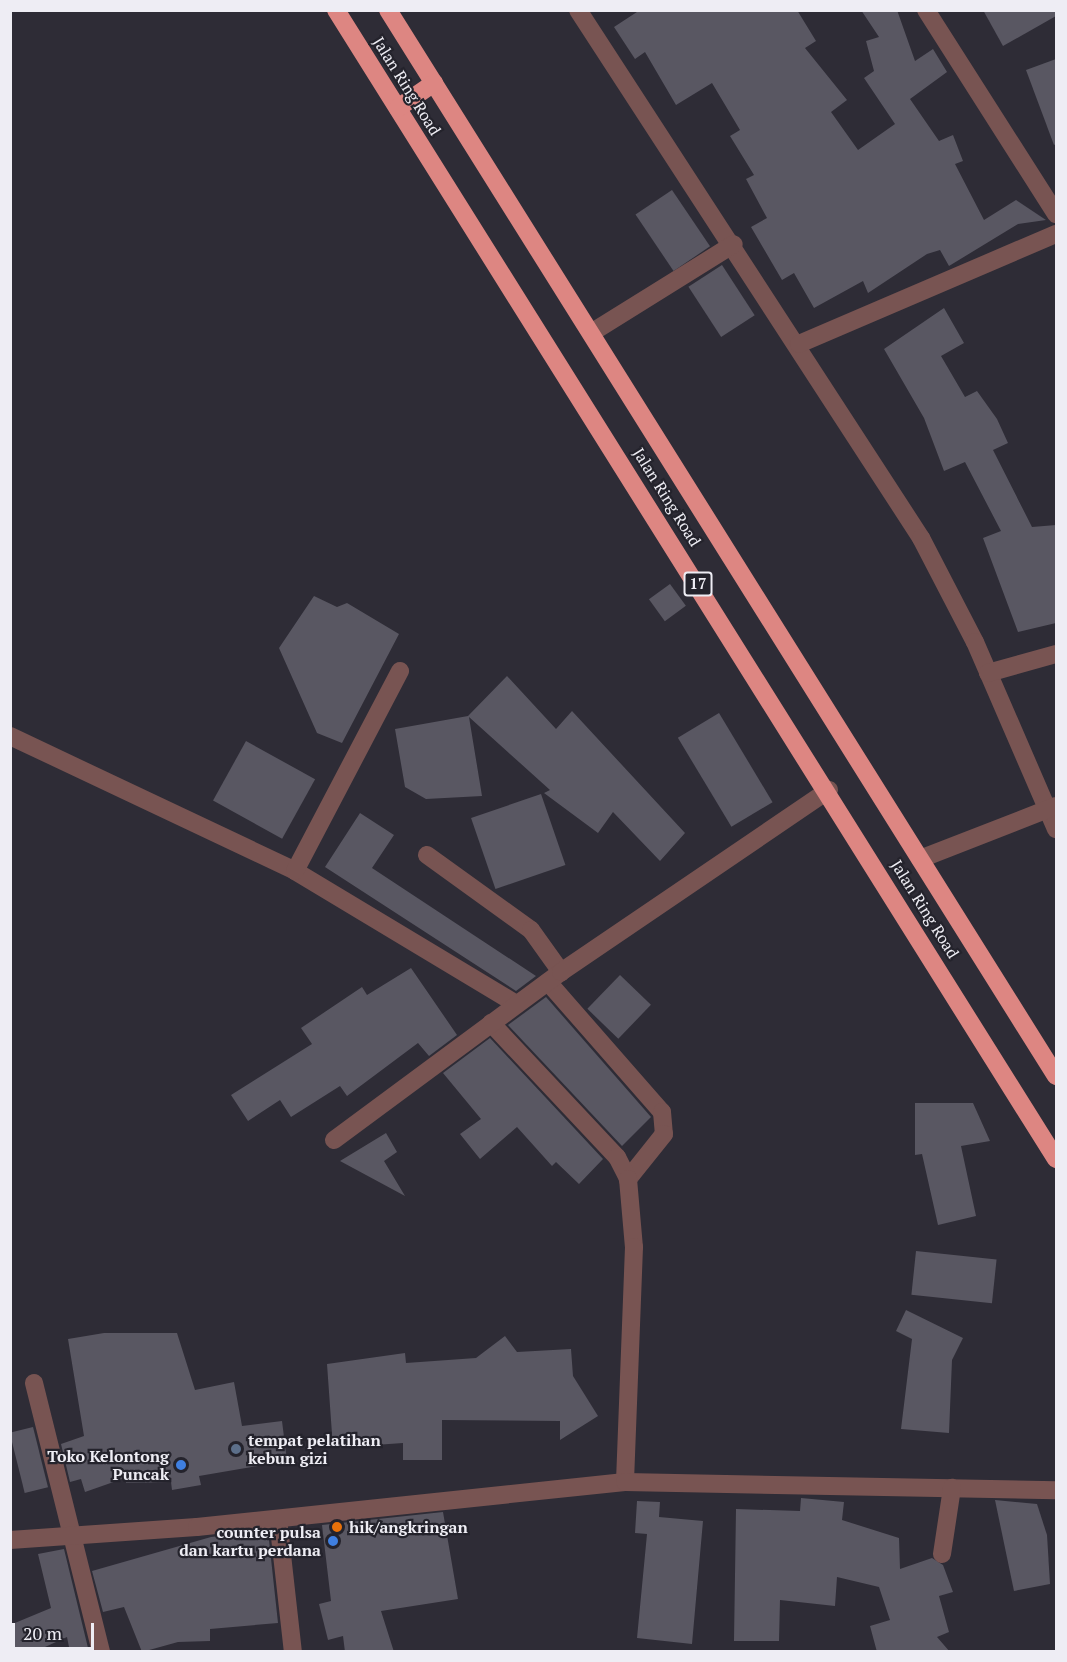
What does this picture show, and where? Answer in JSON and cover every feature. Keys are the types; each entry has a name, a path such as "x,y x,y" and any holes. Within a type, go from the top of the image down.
{"highway":[{"name":"Jalan Ring Road","path":"336,10 829,790 1056,1159"},
{"name":"Jalan Ring Road","path":"388,10 1056,1076"},
{"path":"398,108 434,83"}],"street":[{"path":"578,10 799,344 921,538 988,673 1051,808 1056,829"},
{"path":"926,10 1056,213"},
{"path":"799,344 1056,234"},
{"path":"591,333 734,244"},
{"path":"988,673 1056,654"},
{"path":"295,871 400,672"},
{"path":"10,736 295,871 516,1004"},
{"path":"334,1140 554,977 829,790"},
{"path":"920,859 1051,808"},
{"path":"428,855 531,930 554,977 662,1112 664,1134 628,1179"},
{"path":"491,1023 617,1157 628,1179 634,1247 625,1482"},
{"path":"34,1383 101,1652"},
{"path":"10,1540 73,1533 278,1519 625,1482 1056,1490"},
{"path":"942,1554 952,1488"},
{"path":"278,1519 293,1652"}],"building":[{"path":"640,10 797,10 816,41 805,48 847,100 831,112 858,150 895,124 864,78 874,71 866,41 879,37 861,10 897,10 915,61 933,49 947,72 910,99 939,141 953,135 963,161 955,164 984,220 1016,200 1046,220 1018,224 949,266 940,250 927,254 868,293 863,281 814,308 794,273 782,280 751,227 767,218 746,179 754,175 730,136 740,130 712,83 676,105 645,52 635,59 614,27"},
{"path":"983,10 1056,10 1056,16 1003,46"},
{"path":"1056,59 1056,144 1054,145 1026,70"},
{"path":"672,190 710,246 674,271 636,215"},
{"path":"722,265 755,315 721,337 688,287"},
{"path":"944,308 964,343 941,356 965,397 977,391 997,419 1008,443 993,450 1032,527 1056,525 1056,623 1018,632 983,538 1001,531 965,462 944,471 924,418 884,349"},
{"path":"670,584 686,606 665,621 649,599"},
{"path":"314,596 337,607 347,603 399,634 342,743 317,733 279,648"},
{"path":"507,676 556,729 572,711 685,833 660,861 613,812 598,833 544,793 550,790 469,717 482,796 426,799 405,787 395,729 468,716"},
{"path":"719,713 773,802 731,827 678,738"},
{"path":"246,741 315,779 282,839 213,800"},
{"path":"541,794 565,865 495,889 471,818"},
{"path":"360,813 394,835 372,868 536,976 516,991 325,867"},
{"path":"411,968 457,1035 429,1056 418,1043 347,1096 340,1086 291,1117 280,1100 248,1121 231,1095 312,1044 301,1028 362,987 367,995"},
{"path":"620,975 651,1005 618,1039 587,1009"},
{"path":"546,997 651,1117 622,1146 508,1025"},
{"path":"490,1038 603,1159 579,1184 556,1162 552,1166 517,1127 480,1159 460,1134 481,1119 443,1073"},
{"path":"915,1103 973,1103 990,1141 961,1146 976,1216 938,1225 922,1154 915,1155"},
{"path":"386,1133 397,1152 384,1161 405,1196 340,1161"},
{"path":"916,1251 997,1259 992,1303 911,1295"},
{"path":"906,1310 963,1338 952,1360 949,1433 901,1429 912,1339 896,1331"},
{"path":"104,1333 177,1333 195,1390 234,1382 242,1426 282,1421 287,1461 199,1476 201,1485 172,1490 171,1482 126,1483 125,1478 85,1492 81,1479 70,1482 61,1444 84,1436 68,1339"},
{"path":"505,1336 517,1352 571,1349 573,1376 598,1416 560,1440 560,1421 442,1420 442,1460 403,1460 403,1443 333,1448 327,1364 405,1353 406,1363 476,1358"},
{"path":"33,1427 48,1487 25,1493 10,1433"},
{"path":"801,1498 844,1502 842,1520 899,1538 900,1569 932,1558 943,1565 953,1592 939,1596 949,1632 937,1637 950,1652 877,1652 870,1626 890,1620 879,1587 837,1577 835,1606 780,1600 779,1641 734,1641 736,1509 800,1511"},
{"path":"995,1500 1037,1504 1047,1535 1050,1584 1014,1591"},
{"path":"637,1501 660,1502 659,1517 703,1521 692,1644 637,1638 647,1534 635,1533"},
{"path":"443,1512 458,1599 381,1611 394,1652 345,1652 343,1636 328,1640 319,1604 331,1601 322,1525"},
{"path":"268,1531 278,1623 210,1629 210,1641 178,1642 142,1652 124,1607 103,1612 92,1571 211,1537"},
{"path":"64,1549 89,1652 70,1652 67,1637 34,1652 15,1652 10,1625 51,1608 38,1554"}],"place":[{"name":"tempat pelatihan kebun gizi","path":"236,1449"},
{"name":"Toko Kelontong Puncak","path":"181,1465"},
{"name":"hik/angkringan","path":"337,1527"},
{"name":"counter pulsa dan kartu perdana","path":"333,1541"}]}
